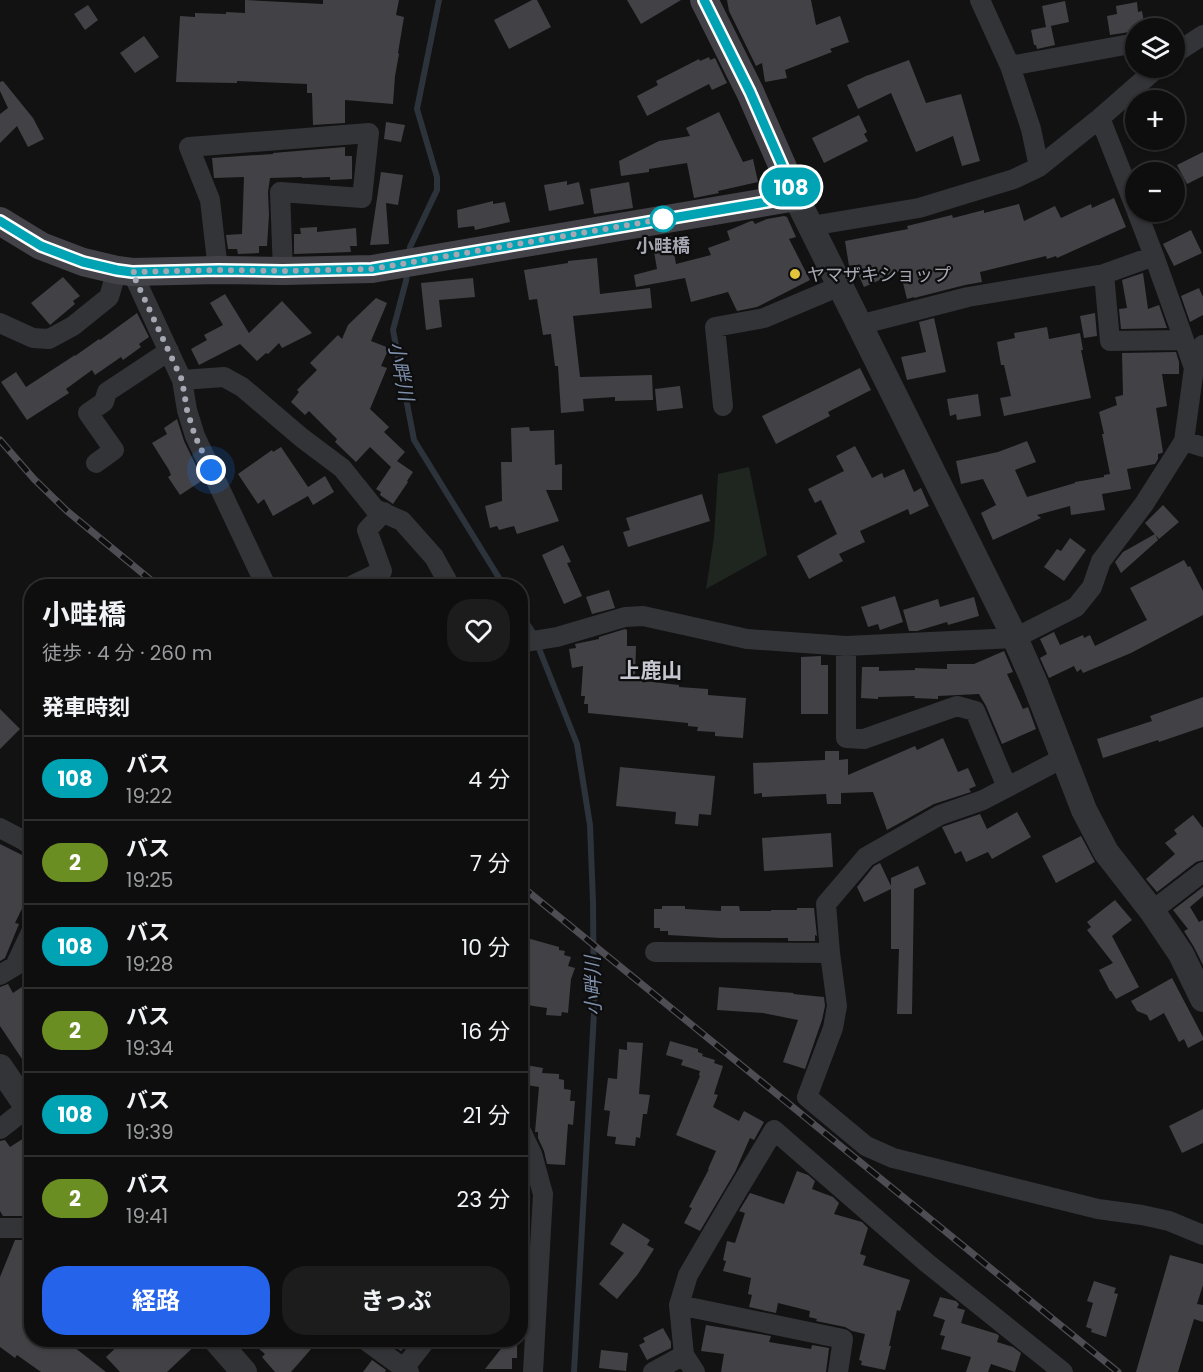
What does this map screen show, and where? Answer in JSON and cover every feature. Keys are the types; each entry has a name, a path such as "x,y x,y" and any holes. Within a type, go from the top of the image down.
{"main road":[{"path":"0,221 41,246 83,262 124,271 372,269 796,197 750,92 704,0"}],"street":[{"path":"980,0 1010,66 1031,129 1039,167"},
{"path":"1185,35 1203,34"},
{"path":"1185,46 1203,34"},
{"path":"1010,66 1125,45"},
{"path":"811,226 920,208 1014,180 1039,167 1146,78"},
{"path":"1100,118 1125,182"},
{"path":"218,270 210,200 189,147 369,133 362,198 280,192 283,271"},
{"path":"796,197 1015,638 1034,681 1083,810 1106,852 1152,911 1181,954 1203,999"},
{"path":"1141,222 1194,368"},
{"path":"859,324 968,297 1104,274 1154,256"},
{"path":"0,323 33,338 49,339 73,326 109,297 124,271"},
{"path":"124,271 169,351 182,380 187,410 195,436 263,579"},
{"path":"1104,274 1110,341 1184,340"},
{"path":"723,406 715,327 764,318 840,286"},
{"path":"530,641 556,637 625,617 643,615 747,639 846,646 1015,638 1076,608 1092,587 1101,561 1144,504 1184,441 1194,368 1203,345"},
{"path":"96,463 114,450 88,413 104,402 107,392 169,351"},
{"path":"182,380 224,377 242,387 302,438 342,468 375,509 402,521 434,557 446,579"},
{"path":"1184,441 1203,447"},
{"path":"365,579 382,571 367,530 384,512"},
{"path":"846,646 846,738 864,739 957,706 975,711 1008,787"},
{"path":"1063,758 983,800 940,816 866,857 826,904 837,1006 833,1028 807,1097 866,1146 893,1158 1098,1209 1169,1221 1203,1235"},
{"path":"0,828 24,841"},
{"path":"1152,911 1203,872"},
{"path":"0,975 15,966 24,947"},
{"path":"655,952 830,953"},
{"path":"0,1067 24,1101"},
{"path":"0,1129 24,1113"},
{"path":"695,1372 684,1354 679,1305 688,1275 774,1130 927,1263 1063,1372"},
{"path":"528,1146 543,1194 533,1372"},
{"path":"0,1228 24,1228"},
{"path":"679,1305 843,1339 838,1372"},
{"path":"222,1347 244,1372"},
{"path":"375,1347 406,1370 421,1347"},
{"path":"653,1372 684,1354"}],"shaded area":[{"path":"749,467 767,555 706,589 714,537 718,474"}],"building":[{"path":"245,0 323,4 323,0 399,0 396,15 404,17 393,104 345,100 345,123 313,125 312,93 307,93 307,84 237,81 237,83 176,82 180,16 195,17 195,13 245,13"},
{"path":"532,0 537,0 551,27 509,49 494,20"},
{"path":"627,0 681,0 641,24"},
{"path":"727,0 811,0 816,25 840,16 849,42 830,49 832,52 785,70 787,78 765,82 762,63 756,66 729,11"},
{"path":"1065,1 1069,22 1046,27 1042,6"},
{"path":"1137,2 1138,12 1142,11 1143,18 1125,18 1125,33 1110,35 1107,16 1117,14 1116,6"},
{"path":"88,5 98,20 85,30 74,14"},
{"path":"1051,26 1055,45 1037,49 1031,30"},
{"path":"144,36 159,57 135,73 120,53"},
{"path":"709,57 710,60 715,58 727,83 712,90 709,84 647,116 637,96 658,85 656,81 699,59 700,61"},
{"path":"909,60 926,103 961,94 980,161 962,166 953,136 916,152 891,93 858,109 847,85"},
{"path":"3,81 33,118 44,139 28,147 17,126 0,143 0,114 8,108 0,91 0,82"},
{"path":"719,112 743,162 753,159 758,182 694,198 687,163 621,176 619,161 659,141 690,136 686,128"},
{"path":"859,115 867,132 864,134 868,141 824,163 812,138"},
{"path":"386,122 405,125 401,142 384,139"},
{"path":"345,147 345,156 352,156 352,179 270,178 267,246 259,246 259,253 238,254 237,249 228,249 226,235 242,234 244,177 214,178 212,158"},
{"path":"1203,152 1203,176 1187,184 1185,162 1183,162"},
{"path":"381,172 403,175 398,205 386,203 389,244 370,245"},
{"path":"567,181 567,185 579,182 584,204 549,211 544,185"},
{"path":"629,182 633,208 594,214 590,189"},
{"path":"1114,198 1126,227 1057,258 1056,256 1047,259 1046,256 980,272 982,282 907,299 900,271 864,287 854,265 849,266 845,241 908,229 907,226 952,215 953,218 984,210 984,213 1019,204 1024,221 1055,206 1061,218 1091,204 1092,208"},
{"path":"493,201 493,204 505,202 510,222 475,230 474,226 458,228 457,210"},
{"path":"787,217 796,237 789,239 810,280 757,307 737,311 728,292 691,302 685,278 636,287 634,275 657,269 653,246 657,245 656,238 671,236 676,264 711,255 708,248 730,240 727,231 751,221 755,224"},
{"path":"317,227 317,232 356,228 357,246 350,246 351,252 294,254 294,234 301,234 300,228"},
{"path":"1191,230 1202,253 1174,266 1163,244"},
{"path":"597,258 600,294 650,288 652,308 573,316 580,377 652,375 653,400 615,401 615,397 583,399 584,411 561,413 558,366 555,366 551,334 543,335 537,299 529,300 524,270"},
{"path":"1143,273 1148,309 1159,305 1167,328 1121,329 1119,309 1127,308 1122,280"},
{"path":"63,277 80,296 73,301 75,304 50,325 31,303"},
{"path":"473,278 475,297 439,300 442,327 426,330 421,283"},
{"path":"1199,288 1203,297 1203,315 1190,322 1181,296"},
{"path":"225,294 249,333 282,301 312,333 282,348 279,343 257,361 240,344 199,365 191,349 207,340 204,335 223,325 210,303"},
{"path":"376,298 387,303 371,341 389,348 381,366 387,368 370,409 389,427 384,432 405,452 397,461 413,472 393,504 380,495 381,492 376,489 391,467 370,447 356,462 335,442 337,439 309,411 305,415 291,402 299,392 297,390 317,370 310,363 338,335 342,339 348,325"},
{"path":"137,313 149,337 139,344 141,347 123,360 121,357 95,375 92,370 66,389 69,393 27,420 1,382 16,372 26,387 100,340"},
{"path":"1095,313 1097,336 1084,338 1080,316"},
{"path":"934,318 946,372 907,380 901,357 926,352 919,322"},
{"path":"1047,327 1049,339 1080,333 1083,350 1081,350 1091,398 1004,416 1000,398 1011,396 1004,365 1001,365 997,342 1015,338 1014,333"},
{"path":"1176,352 1179,374 1162,374 1167,406 1156,408 1163,452 1158,454 1155,464 1127,469 1131,489 1102,494 1105,510 1071,515 1070,506 1037,515 1041,518 993,540 981,513 996,505 983,479 961,484 956,461 998,452 1027,441 1036,462 1015,470 1027,497 1075,482 1104,477 1110,474 1099,412 1117,405 1115,397 1123,395 1122,353"},
{"path":"860,368 871,390 828,412 830,416 776,444 762,416"},
{"path":"680,386 683,408 657,411 655,389"},
{"path":"978,394 981,416 957,420 956,414 950,416 947,399"},
{"path":"177,419 184,441 203,480 180,495 168,477 171,475 169,470 152,443 167,434 164,428"},
{"path":"529,427 530,431 554,430 555,465 562,464 562,490 546,490 559,521 517,534 514,526 499,530 497,526 490,528 485,506 502,501 501,462 512,462 511,428"},
{"path":"855,446 872,478 882,473 884,478 904,469 914,492 921,488 929,506 910,515 908,509 860,531 865,542 839,554 843,561 809,579 797,556 837,534 821,500 815,503 808,489 844,471 836,456"},
{"path":"281,447 308,487 325,476 334,492 313,505 308,496 273,516 264,499 258,504 238,474 272,450 273,452"},
{"path":"702,494 710,521 628,547 623,532 630,530 626,518"},
{"path":"1163,505 1179,522 1159,539 1145,523"},
{"path":"1155,534 1158,540 1121,573 1115,562 1123,552"},
{"path":"1070,538 1086,550 1064,581 1044,567 1057,549 1061,551"},
{"path":"563,545 571,562 567,563 582,596 564,604 542,555"},
{"path":"1184,560 1188,567 1190,566 1203,591 1203,615 1131,653 1083,673 1081,669 1077,672 1074,666 1049,678 1040,658 1047,654 1040,639 1054,632 1060,645 1083,635 1084,638 1090,635 1095,646 1147,620 1130,588"},
{"path":"609,590 615,608 592,614 586,597"},
{"path":"895,596 903,622 880,630 878,624 868,627 861,607"},
{"path":"974,597 979,616 948,625 947,622 917,631 909,631 903,610 938,599 940,607"},
{"path":"627,630 627,646 636,646 635,680 708,689 708,695 746,698 743,738 715,736 715,732 697,731 698,727 688,726 688,723 588,713 588,704 584,704 585,696 581,696 583,666 572,668 569,649 576,648 575,644 599,639 599,637"},
{"path":"1004,651 1013,672 1007,674 1023,709 1028,707 1036,729 1002,744 979,694 938,696 938,699 914,698 915,696 861,698 862,667 879,667 879,671 915,670 915,668 947,669 947,664 974,664"},
{"path":"821,656 821,665 828,665 828,714 801,714 801,657"},
{"path":"1203,697 1203,727 1103,758 1097,739 1152,721 1150,716"},
{"path":"0,709 20,729 0,749"},
{"path":"943,738 958,772 968,768 976,786 969,789 971,792 934,804 887,830 873,792 841,793 841,804 827,804 826,794 762,797 762,793 754,794 753,763 825,760 825,751 839,751 839,760 848,759 848,775 915,746 917,750"},
{"path":"620,767 715,776 711,815 699,814 698,826 675,824 676,812 616,806"},
{"path":"1017,812 1031,837 992,859 988,852 966,862 961,851 955,854 942,827 980,814 987,829"},
{"path":"1193,815 1203,828 1203,860 1196,862 1157,892 1146,879 1175,854 1165,843 1177,834 1174,830"},
{"path":"831,833 833,867 764,871 762,838"},
{"path":"1081,836 1095,862 1056,883 1042,856"},
{"path":"0,844 24,856 24,904 15,923 19,924 5,958 0,961"},
{"path":"880,863 891,886 891,878 918,866 926,884 914,889 912,1014 897,1014 899,949 891,949 891,889 864,902 857,887 874,866"},
{"path":"1203,887 1203,896 1190,907 1199,922 1203,920 1203,965 1184,931 1188,929 1173,910"},
{"path":"1115,900 1132,920 1112,936 1139,987 1116,999 1099,970 1113,963 1087,930 1091,927 1087,922"},
{"path":"662,906 685,906 685,909 721,911 721,906 739,906 740,911 814,908 817,936 815,935 815,941 788,941 788,938 668,935 668,931 654,928 654,909 662,909"},
{"path":"528,938 559,947 559,950 565,951 564,955 571,957 568,966 575,968 571,979 568,1013 562,1012 561,1016 546,1015 547,1008 528,1005"},
{"path":"1172,978 1203,1037 1203,1040 1188,1048 1184,1039 1179,1042 1164,1013 1150,1021 1147,1015 1137,1011 1131,1001"},
{"path":"8,984 13,993 24,985 24,1062 0,1026 0,987"},
{"path":"719,987 824,997 822,1020 805,1069 783,1062 798,1020 763,1013 717,1010"},
{"path":"670,1041 698,1049 698,1052 703,1054 702,1056 715,1060 714,1063 723,1066 714,1094 718,1095 713,1107 739,1121 744,1111 764,1122 754,1140 750,1138 735,1172 700,1231 684,1223 692,1208 689,1207 716,1151 676,1135 700,1071 681,1065 683,1060 666,1055"},
{"path":"627,1042 643,1043 639,1094 650,1095 647,1114 643,1114 640,1138 636,1137 635,1146 615,1144 616,1137 607,1136 610,1111 604,1110 608,1078 617,1079 619,1049 627,1050"},
{"path":"528,1065 543,1068 542,1073 559,1074 559,1079 564,1080 564,1089 571,1090 570,1101 575,1101 573,1125 568,1124 565,1165 547,1164 538,1132 535,1132 539,1087 528,1085"},
{"path":"1203,1109 1203,1143 1182,1153 1169,1126"},
{"path":"24,1138 24,1216 3,1216 0,1211 0,1141 5,1140 10,1147"},
{"path":"797,1171 808,1175 815,1181 812,1189 833,1197 839,1203 834,1214 862,1222 868,1228 860,1254 866,1256 863,1265 910,1280 900,1311 897,1310 885,1370 861,1365 862,1361 859,1360 865,1334 816,1321 817,1319 809,1317 810,1311 778,1303 776,1313 749,1307 752,1295 748,1294 751,1278 723,1271 727,1241 735,1243 745,1213 739,1211 750,1193 784,1204"},
{"path":"623,1223 650,1240 647,1245 654,1249 638,1274 617,1299 599,1284 624,1253 610,1244"},
{"path":"15,1240 24,1240 24,1347 74,1347 106,1372 41,1372 17,1355 15,1358 0,1347 0,1277"},
{"path":"1170,1255 1203,1264 1203,1285 1197,1304 1203,1305 1203,1322 1194,1319 1178,1372 1136,1372"},
{"path":"1094,1281 1116,1288 1114,1293 1118,1294 1106,1337 1091,1332 1092,1329 1086,1327 1093,1303 1087,1301"},
{"path":"940,1297 956,1301 959,1304 957,1308 965,1310 961,1323 997,1334 999,1336 997,1342 1013,1347 1021,1353 1015,1372 991,1364 988,1372 966,1372 971,1357 941,1349 945,1336 940,1335 945,1320 933,1316"},
{"path":"706,1325 771,1336 769,1342 811,1349 812,1345 829,1348 826,1372 721,1372 724,1354 701,1351"},
{"path":"663,1328 671,1342 671,1348 647,1360 639,1345 645,1342 643,1338"},
{"path":"117,1347 194,1347 167,1372 120,1372 106,1357"},
{"path":"257,1347 313,1347 291,1372 275,1372 262,1357 265,1354"},
{"path":"502,1347 517,1347 517,1358 512,1358 512,1369 485,1369"},
{"path":"601,1350 628,1353 626,1371 599,1368"},
{"path":"372,1360 386,1370 385,1372 363,1372"}],"waterway":[{"name":"小畔川","path":"409,255 410,247 437,190 437,177 417,109 439,0"},
{"name":"小畔川","path":"407,271 393,330 414,440 500,579"},
{"name":"小畔川","path":"528,625 577,744 590,825 594,1013 574,1372"}],"railway":[{"path":"0,440 34,479 67,511 150,579"},
{"path":"528,892 1118,1372"}],"bus line":[{"name":"108","path":"0,221 41,246 83,262 132,272 372,269 796,197 750,92 704,0"}],"place":[{"name":"小畦橋","path":"663,219"},
{"name":"ヤマザキショップ","path":"795,274"}],"district":[{"name":"上鹿山","path":"651,670"}],"route":[{"path":"211,470 195,436 187,410 182,380 132,272 372,269 663,219"}]}
